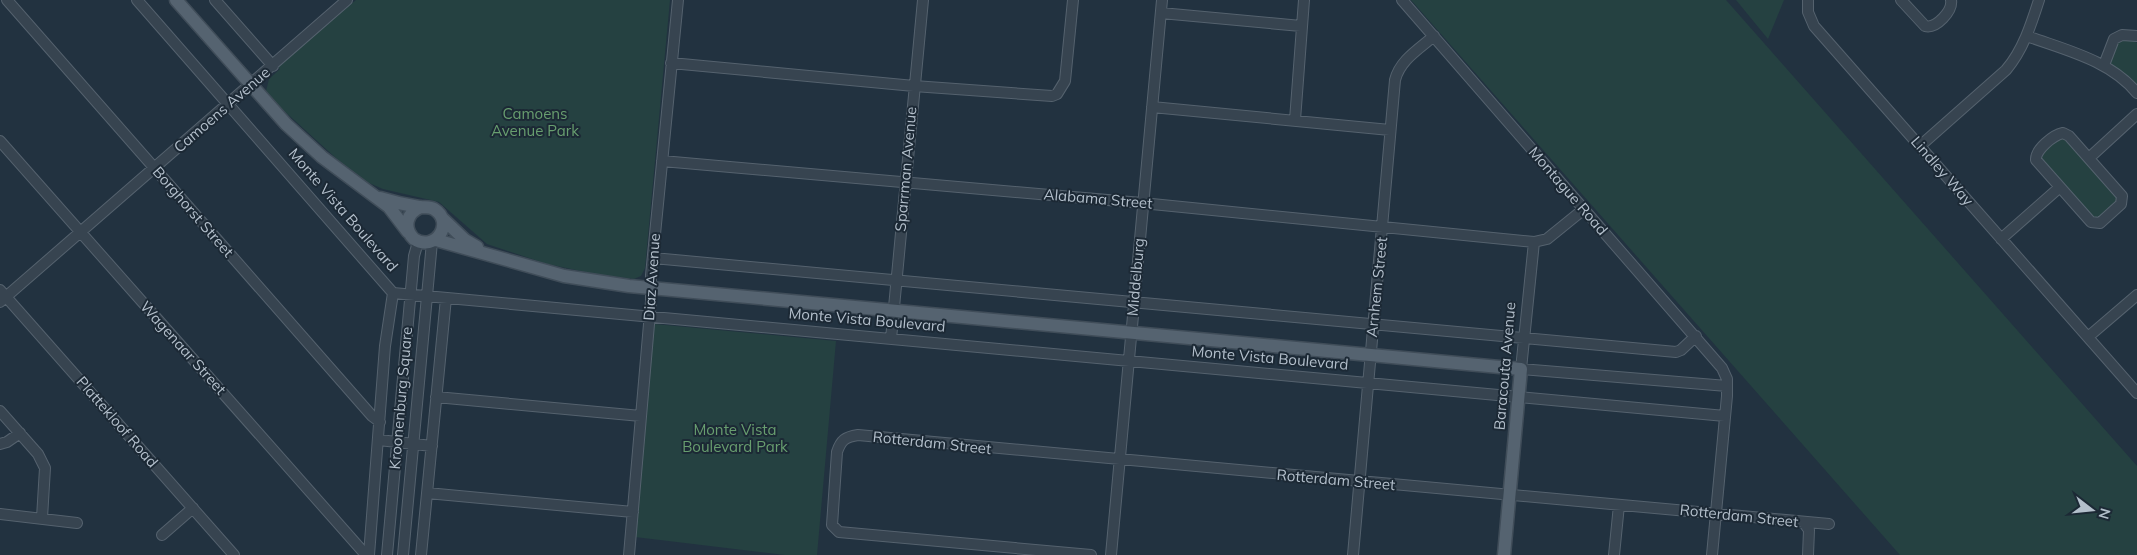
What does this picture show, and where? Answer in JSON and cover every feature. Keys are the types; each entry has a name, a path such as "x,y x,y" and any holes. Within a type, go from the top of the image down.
{"main road":[{"name":"Monte Vista Boulevard","path":"176,0 250,85 300,137 398,216 408,232"},
{"name":"Monte Vista Boulevard","path":"377,198 421,207"},
{"path":"421,207 434,209 442,218 442,230 434,241 418,242 408,232 407,224 409,217 421,207"},
{"name":"Monte Vista Boulevard","path":"442,218 466,240 491,254"},
{"name":"Monte Vista Boulevard","path":"434,241 491,254 564,276 651,288 1131,331 1521,369"},
{"name":"Baracouta Avenue","path":"1504,555 1521,369"}],"street":[{"name":"Borghorst Street","path":"7,0 372,416 380,422"},
{"name":"Monte Vista Boulevard","path":"137,0 393,293 1725,416"},
{"path":"215,0 273,66"},
{"name":"Camoens Avenue","path":"2,296 155,168 346,0"},
{"name":"Diaz Avenue","path":"629,555 642,416 653,258 678,0"},
{"name":"Sparrman Avenue","path":"891,339 895,280 923,0"},
{"path":"671,63 1046,97 1058,94 1065,81 1073,0"},
{"name":"Middelburg","path":"1110,555 1162,0"},
{"path":"1295,120 1304,0"},
{"name":"Montague Road","path":"1402,0 1696,336 1722,368 1727,386"},
{"name":"Lindley Way","path":"1808,0 1808,12 1814,26 2137,393"},
{"path":"1902,0 1925,26 1929,27 1934,26 1949,11 1952,4 1951,0"},
{"path":"1920,146 2014,61 2027,36 2040,0"},
{"path":"1161,14 1301,26"},
{"path":"2104,65 2114,39 2122,35 2137,36"},
{"name":"Arnhem Street","path":"1352,555 1383,227 1390,130 1397,72 1403,63 1434,36"},
{"path":"2027,36 2104,65 2130,85 2137,93"},
{"path":"1152,107 1390,130"},
{"path":"2089,158 2137,114"},
{"path":"2063,133 2069,136 2121,193 2123,201 2102,222 2094,223 2060,187 2035,158 2037,152 2058,134 2063,133"},
{"name":"Wagenaar Street","path":"0,141 368,555"},
{"name":"Alabama Street","path":"662,161 1142,203 1534,242"},
{"path":"2001,239 2060,187"},
{"path":"1534,242 1548,239 1584,209"},
{"name":"Kroonenburg Square","path":"403,555 434,241"},
{"name":"Kroonenburg Square","path":"387,555 396,443 412,295 414,256 418,242"},
{"name":"Baracouta Avenue","path":"1521,369 1534,242"},
{"path":"653,258 1676,352 1681,350 1696,336"},
{"name":"Kroonenburg Square","path":"368,555 379,440 385,346 393,293"},
{"path":"2088,337 2137,295"},
{"name":"Plattekloof Road","path":"2,296 234,555"},
{"path":"421,555 446,298"},
{"name":"Monte Vista Boulevard","path":"1521,369 1727,386"},
{"path":"1712,555 1727,386"},
{"path":"436,397 642,416"},
{"path":"0,411 38,454 45,468 42,518"},
{"path":"0,444 7,442 20,433"},
{"name":"Rotterdam Street","path":"1091,555 839,532 832,525 837,452 843,438 858,435 1120,461 1510,494 1829,524"},
{"path":"379,440 432,446"},
{"path":"427,493 633,512"},
{"path":"1614,555 1619,505"},
{"path":"162,535 193,508"},
{"path":"0,514 77,523"},
{"path":"1804,523 1809,530 1808,555"}],"green space":[{"name":"Camoens Avenue Park","path":"356,0 670,0 645,268 641,276 634,279 595,274 547,264 487,244 439,202 383,189 369,183 338,160 282,109 266,91 269,79 280,69 278,67"},
{"path":"1411,0 1726,0 2137,466 2137,555 1900,555"},
{"path":"1736,0 1784,0 1768,39"},
{"path":"2131,39 2137,43 2137,87 2111,65 2110,61 2119,40"},
{"path":"2064,137 2119,200 2096,220 2041,161 2041,154 2059,138"},
{"name":"Monte Vista Boulevard Park","path":"654,324 836,341 817,555 785,555 635,537"}]}
